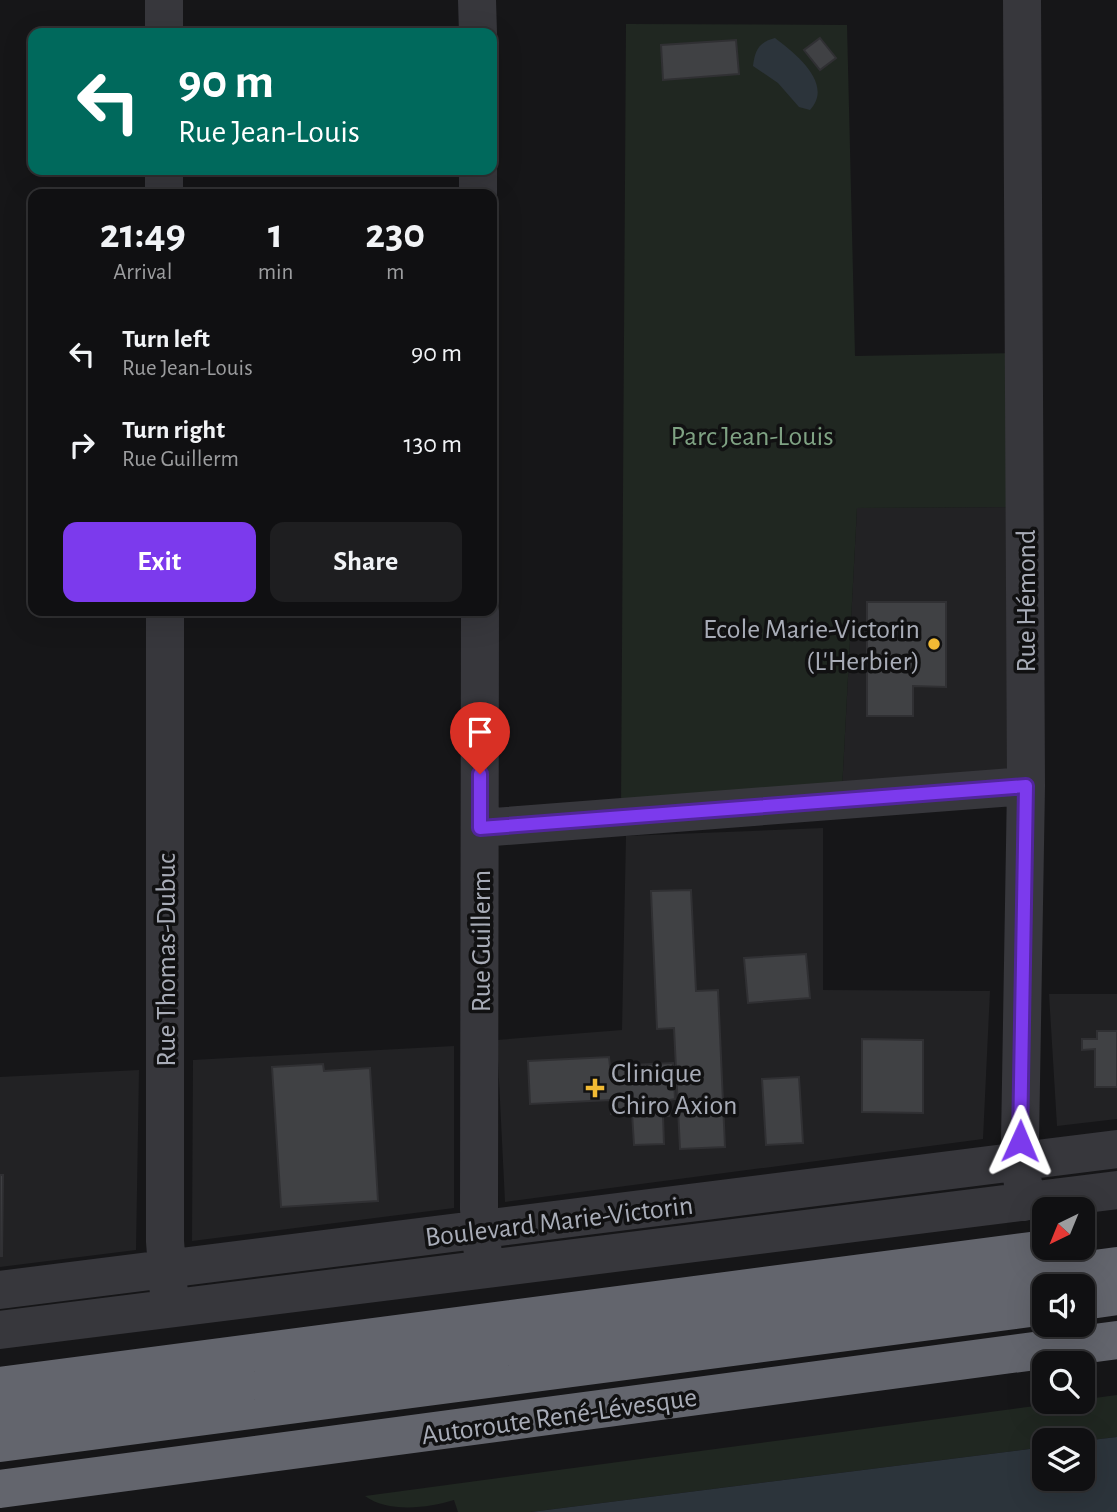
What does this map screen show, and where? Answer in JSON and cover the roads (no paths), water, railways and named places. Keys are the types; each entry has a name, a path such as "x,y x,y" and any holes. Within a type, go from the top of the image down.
{"highway":[{"path":"1096,1242 1117,1239"},
{"path":"0,1386 1032,1251"},
{"path":"0,1414 1117,1266"},
{"path":"1095,1299 1117,1296"},
{"name":"Autoroute René-Lévesque","path":"0,1443 1032,1308"},
{"name":"Autoroute René-Lévesque","path":"0,1489 1117,1340"}],"street":[{"path":"164,0 164,28"},
{"path":"477,0 478,28"},
{"name":"Rue Hémond","path":"1022,0 1026,786 1021,1161 1024,1202"},
{"name":"Rue Thomas-Dubuc","path":"164,616 166,1269 170,1310"},
{"name":"Rue Guillerm","path":"480,616 481,1230 485,1270"},
{"path":"480,828 1026,786"},
{"name":"Boulevard Marie-Victorin","path":"0,1290 1117,1149"},
{"name":"Boulevard Marie-Victorin","path":"0,1330 1117,1190"}],"place":[{"name":"Ecole Marie-Victorin (L'Herbier)","path":"934,644"},
{"name":"Clinique Chiro Axion","path":"595,1088"}],"park label":[{"name":"Parc Jean-Louis","path":"752,435"}]}
